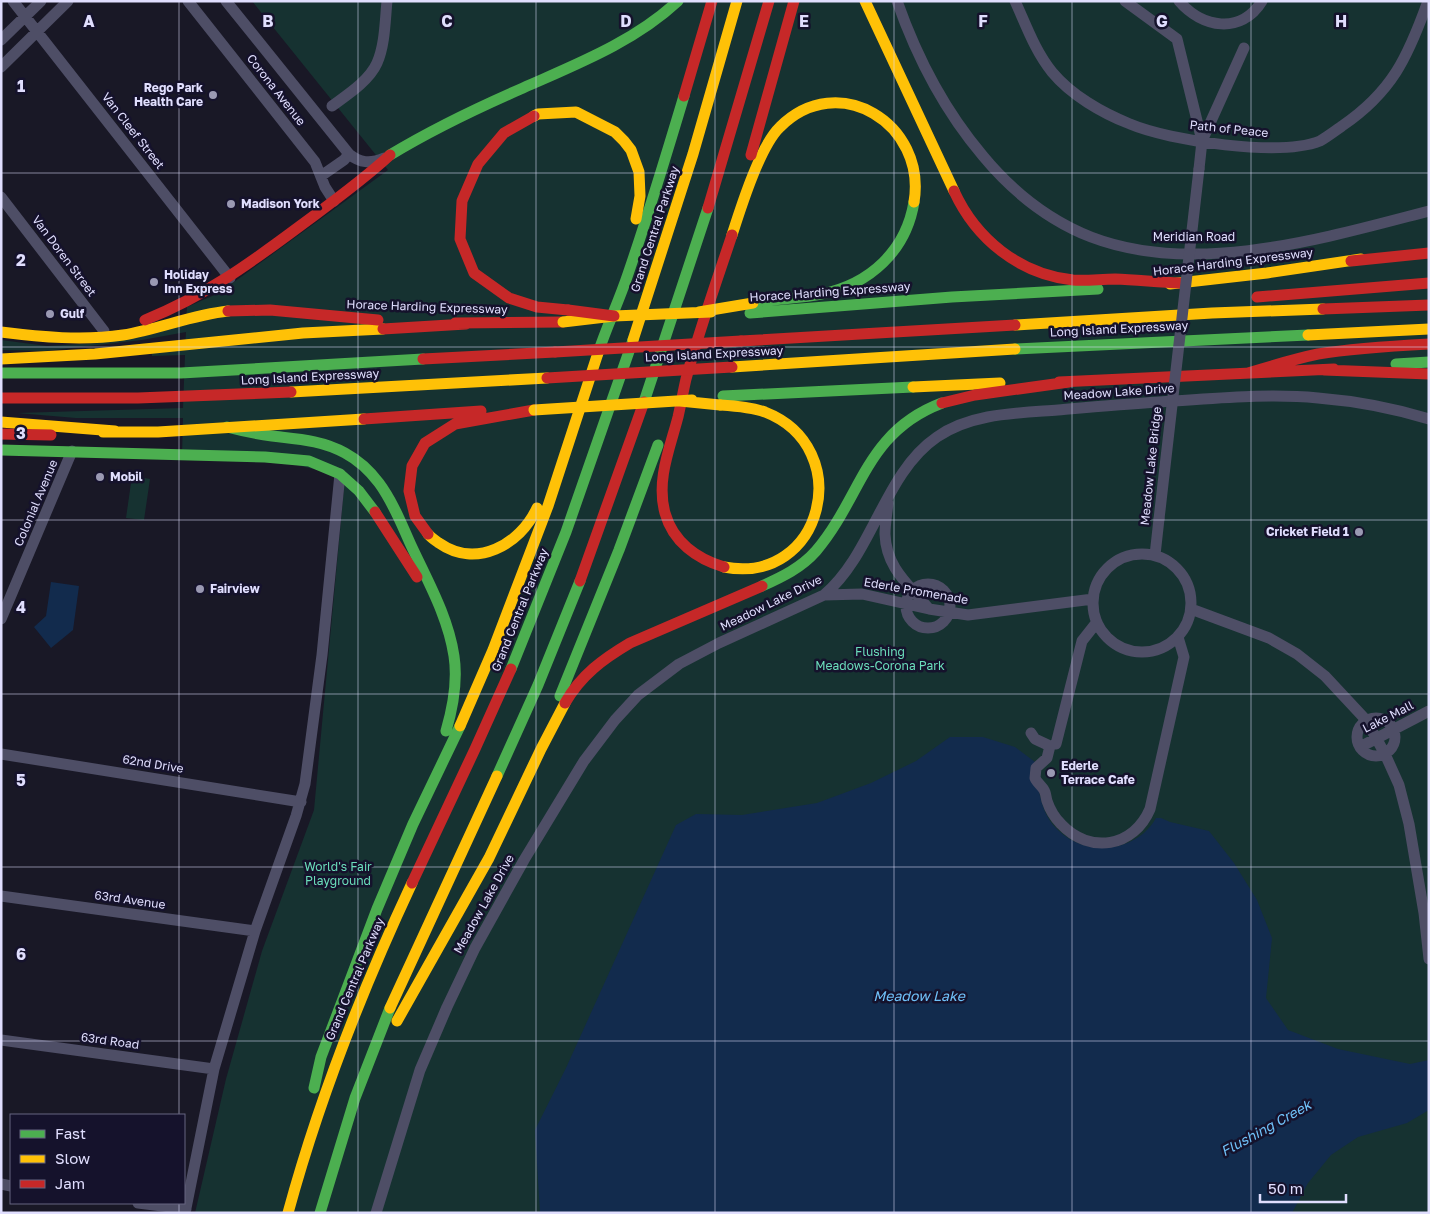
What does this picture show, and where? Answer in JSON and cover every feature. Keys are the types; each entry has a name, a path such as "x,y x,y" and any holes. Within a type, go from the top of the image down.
{"main road":[{"name":"Horace Harding Expressway","path":"82,337 140,322 179,307 230,278 334,201 390,155 430,132 624,41 655,22 678,1"},
{"path":"292,1196 321,1057 376,910 413,824 448,753 493,650 548,506 607,326 627,277 658,183 712,1"},
{"name":"Grand Central Parkway","path":"288,1213 328,1083 362,995 493,710 580,496 616,394 678,202 709,102 737,1"},
{"path":"320,1213 360,1084 383,1025 408,967 521,725 596,542 699,238 769,1"},
{"path":"740,210 749,162 794,1"},
{"path":"865,1 962,208 978,231 994,247 1004,255 1029,268 1056,277 1082,280 1104,279 1180,283"},
{"path":"721,401 778,418 802,439 811,453 817,468 820,500 814,519 805,536 786,556 759,568 739,570 699,558 683,546 666,519 662,496 663,470 687,374 740,210 762,154 771,137 777,129 795,114 829,103 851,104 863,107 879,115 901,135 915,166 916,192 911,220 901,243 884,265 861,281 837,291 752,308"},
{"path":"607,326 618,272 637,215 640,194 639,173 632,152 619,134 599,120 576,112 564,111 538,114 528,118 508,130 488,148 469,178 462,198 458,221 461,243 469,264 475,273 491,288 502,295 527,305 552,310 568,310 614,316"},
{"name":"Horace Harding Expressway","path":"1,332 42,337 122,335 199,316 246,309 283,311 362,320 466,324 564,322 614,316 752,308 762,313 952,297 1180,283 1352,261 1429,243"},
{"path":"1352,261 1429,253"},
{"path":"1248,298 1429,283"},
{"path":"1171,304 1200,302"},
{"name":"Long Island Expressway","path":"1,373 181,373 1278,310 1429,305"},
{"path":"1024,324 1105,308"},
{"path":"1,359 94,354 303,333 466,324"},
{"name":"Long Island Expressway","path":"1,398 122,399 207,396 546,378 1026,348 1429,329"},
{"path":"1248,373 1301,358 1327,353 1429,344"},
{"path":"1,434 54,436 115,432 158,432 479,411 534,410 680,401 721,401 995,383 1069,382 1324,370 1379,364 1429,362"},
{"path":"1324,370 1429,374"},
{"path":"541,749 668,417 687,374"},
{"path":"360,1084 477,880 541,749 574,690 588,673 604,658 630,643 781,578 805,563 826,538 880,448 894,432 910,419 945,401 964,396 1069,382"},
{"path":"534,410 460,422 434,436 419,452 410,472 408,493 410,504 420,526 437,542 458,552 478,554 498,549 523,532 534,516 574,423"},
{"path":"1,422 115,432"},
{"path":"227,427 254,433 315,440 348,454 384,490 396,513 432,591 451,641 456,670 453,706 413,824"},
{"path":"1,450 295,459 319,464 340,474 359,491 388,531 419,581 451,641"}],"street":[{"name":"Van Cleef Street","path":"14,1 230,278"},
{"path":"1,40 41,1"},
{"path":"1,67 68,1"},
{"name":"Corona Avenue","path":"188,1 315,162 325,187 334,201"},
{"name":"Corona Avenue","path":"226,1 349,154"},
{"path":"332,106 368,77 377,64 387,1"},
{"name":"Meridian Road","path":"898,1 930,78 950,113 974,145 1003,178 1031,203 1059,222 1091,237 1120,246 1156,251 1189,253 1236,252 1307,242 1429,211"},
{"name":"Path of Peace","path":"1015,1 1035,47 1052,72 1074,92 1101,111 1131,125 1174,137 1255,148 1277,148 1320,141 1359,115 1394,79 1417,31 1428,1"},
{"path":"1125,1 1177,39 1202,141"},
{"path":"1179,1 1194,15 1206,21 1222,24 1236,23 1243,20 1255,11 1262,1"},
{"path":"1202,141 1244,48"},
{"name":"Meadow Lake Bridge","path":"1154,555 1202,141"},
{"path":"321,176 344,160 349,154 360,161 369,162 390,155"},
{"name":"Van Doren Street","path":"1,197 104,331"},
{"name":"Meadow Lake Drive","path":"376,1213 420,1070 455,990 499,904 584,761 615,720 638,695 679,664 719,643 824,595 833,587 849,566 908,466 938,436 962,424 1022,412 1266,396 1316,397 1355,401 1429,419"},
{"name":"Colonial Avenue","path":"1,620 72,451"},
{"path":"144,1204 185,1211 214,1069 255,930 301,802 322,655 340,474"},
{"path":"889,498 885,533 888,555 897,573 930,609"},
{"path":"1140,554 1154,555 1168,561 1178,570 1186,582 1190,595 1191,609 1188,620 1178,637 1166,646 1152,651 1137,652 1123,648 1111,640 1101,629 1097,622 1093,599 1097,584 1104,572 1114,562 1127,556 1140,554"},
{"path":"924,584 934,584 939,586 948,597 950,606 944,621 925,628 918,626 909,617 906,604 907,598 913,589 924,584"},
{"name":"Ederle Promenade","path":"824,595 862,594 968,615 1093,599"},
{"path":"1191,609 1269,638 1296,654 1325,676 1366,720 1385,754 1398,785 1410,824 1429,959"},
{"path":"1056,744 1082,641 1097,622"},
{"path":"1031,733 1035,739 1050,746 1047,758 1036,768 1035,778 1044,789 1050,808 1062,826 1072,834 1096,842 1117,841 1128,837 1143,823 1150,809 1184,657 1178,637"},
{"name":"Lake Mall","path":"1360,747 1429,712"},
{"path":"1379,718 1385,720 1394,729 1395,741 1385,754 1371,755 1365,753 1360,747 1357,736 1358,730 1366,720 1379,718"},
{"name":"62nd Drive","path":"1,754 301,802"},
{"name":"63rd Avenue","path":"1,896 255,930"},
{"name":"63rd Road","path":"1,1040 214,1069"}],"green space":[{"name":"Flushing Meadows-Corona Park","path":"252,1 1429,1 1429,1213 195,1213 226,1079 262,951 314,810 345,477 265,457 182,455 183,418 76,418 17,413 183,408 185,355 152,356 152,353 185,350 186,332 142,340 45,351 1,350 1,340 47,346 98,343 186,323 187,307 219,293 388,170"},
{"path":"132,476 150,479 144,520 126,518"}],"water":[{"path":"51,582 79,586 73,630 51,648 34,627 46,616"},
{"name":"Meadow Lake","path":"950,737 983,737 1015,747 1035,762 1040,795 1048,818 1062,834 1073,841 1097,848 1121,845 1144,833 1156,818 1209,831 1234,863 1257,900 1272,938 1266,998 1288,1030 1338,1049 1410,1064 1429,1060 1429,1110 1407,1123 1358,1137 1331,1155 1308,1183 1292,1213 540,1213 535,1130 566,1068 676,825 696,814 742,815 817,803 871,783 916,761"}],"traffic: fast":[{"path":"390,155 422,136 472,111 604,51 643,29 678,1"},
{"path":"598,353 635,252 684,96"},
{"path":"753,303 822,294 839,289 870,273 883,263 903,236 910,220 914,202"},
{"path":"644,402 708,208"},
{"path":"750,313 952,297 1098,289"},
{"path":"1015,349 1308,335"},
{"path":"511,669 566,532 633,340"},
{"path":"1,373 181,373 423,359"},
{"path":"1396,364 1429,362"},
{"path":"723,396 913,387"},
{"path":"762,586 791,572 816,551 831,530 880,448 896,431 916,415 942,403"},
{"path":"227,427 327,445 355,459 379,483 393,505 430,584 442,612 451,641 455,666 455,685 453,704 446,731"},
{"path":"560,696 619,550 658,445"},
{"path":"1,450 265,457 309,461 340,474 359,491 375,512"},
{"path":"497,776 538,685 580,581"},
{"path":"314,1088 321,1057 377,909 413,824 460,726"},
{"path":"320,1213 355,1098 390,1008"}],"traffic: slow":[{"path":"633,340 693,154 737,1"},
{"path":"865,1 954,191"},
{"path":"732,235 758,162 773,136 780,127 803,110 827,103 851,105 874,114 893,129 907,149 914,174 914,202"},
{"path":"534,116 538,114 576,112 615,132 624,141 631,150 639,172 640,196 636,219"},
{"path":"1170,284 1267,273 1361,259"},
{"path":"699,312 753,303"},
{"path":"1015,325 1212,313 1323,309"},
{"path":"1,332 62,338 108,337 228,311"},
{"path":"563,322 614,316 711,312"},
{"path":"1,359 95,354 303,333 383,329"},
{"path":"1308,335 1429,329"},
{"path":"732,367 1015,349"},
{"path":"460,726 493,650 548,506 598,353"},
{"path":"291,392 547,378"},
{"path":"913,387 1000,383"},
{"path":"534,410 692,400"},
{"path":"680,401 720,405"},
{"path":"720,405 765,412 794,430 811,454 819,482 816,510 805,536 785,556 758,567 724,567"},
{"path":"103,432 158,432 364,419"},
{"path":"1,422 115,431"},
{"path":"428,534 439,543 453,550 468,554 482,553 496,549 520,533 537,508"},
{"path":"397,1021 489,858 565,703"},
{"path":"390,1008 497,776"},
{"path":"288,1213 313,1128 343,1045 412,883"}],"traffic: jam":[{"path":"684,96 712,1"},
{"path":"708,208 769,1"},
{"path":"751,155 794,1"},
{"path":"534,116 504,133 478,164 462,201 460,239 474,273 509,298 537,307 568,310"},
{"path":"145,320 187,301 244,266 346,192 390,155"},
{"path":"954,191 963,208 987,239 1017,262 1035,270 1073,280 1115,279 1180,283"},
{"path":"724,567 696,554 680,541 674,533 665,513 662,488 665,464 686,379 732,235"},
{"path":"1351,261 1429,253"},
{"path":"1257,297 1429,283"},
{"path":"1323,309 1429,305"},
{"path":"228,311 270,310 378,320"},
{"path":"568,310 614,316"},
{"path":"455,323 563,322"},
{"path":"383,329 466,324"},
{"path":"741,341 1015,325"},
{"path":"555,352 741,341"},
{"path":"1248,373 1318,354 1429,344"},
{"path":"423,359 555,352"},
{"path":"547,378 732,367"},
{"path":"1059,382 1334,369"},
{"path":"1324,370 1429,374"},
{"path":"942,403 975,395 1069,382"},
{"path":"1,398 138,398 291,392"},
{"path":"580,581 644,402"},
{"path":"428,534 415,516 409,491 412,466 425,443 455,424 534,410"},
{"path":"364,419 481,411"},
{"path":"1,434 51,435"},
{"path":"375,512 417,577"},
{"path":"565,703 578,684 593,668 630,643 762,586"},
{"path":"412,883 511,669"}],"place":[{"name":"Rego Park Health Care","path":"213,95"},
{"name":"Madison York","path":"231,204"},
{"name":"Holiday Inn Express","path":"154,282"},
{"name":"Gulf","path":"50,314"},
{"name":"Mobil","path":"100,477"},
{"name":"Cricket Field 1","path":"1359,532"},
{"name":"Fairview","path":"200,589"},
{"name":"Ederle Terrace Cafe","path":"1051,773"}],"park label":[{"name":"World's Fair Playground","path":"338,874"}],"water label":[{"name":"Flushing Creek","path":"1266,1128"}]}
